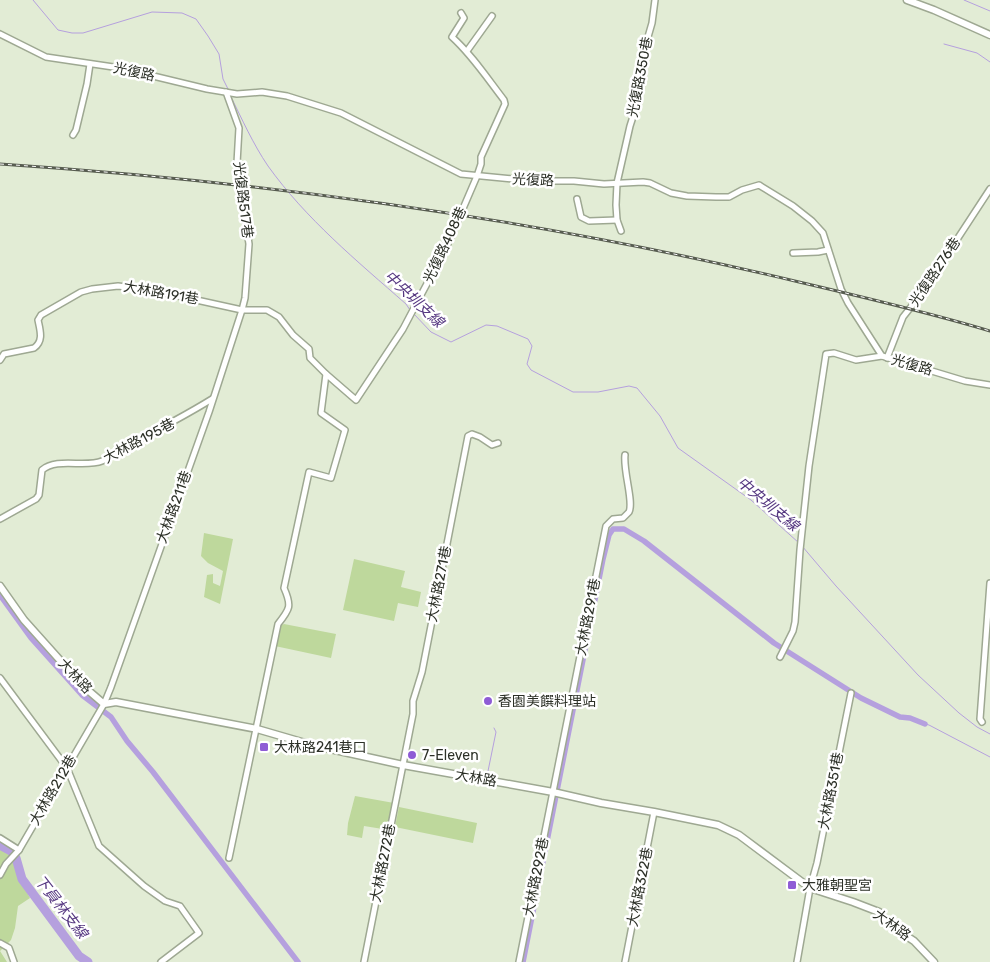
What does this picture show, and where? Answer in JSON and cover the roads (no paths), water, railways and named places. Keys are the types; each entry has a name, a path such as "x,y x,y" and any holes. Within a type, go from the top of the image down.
{"street":[{"name":"光復路350巷","path":"621,231 616,205 618,183 630,126 638,101 641,61 652,22 655,0"},
{"path":"907,0 990,35"},
{"name":"光復路408巷","path":"326,374 356,400 403,329 446,248 477,176 481,157 505,104 504,100 475,64 467,50 452,37 464,18 460,13"},
{"path":"467,50 492,16"},
{"name":"光復路","path":"0,34 46,57 120,68 237,94 262,92 287,96 341,113 461,174 533,181 643,182 650,183 672,193 687,196 729,197 742,190 759,186 793,206 812,221 822,233 841,289 848,303 884,357 965,381 990,385"},
{"path":"73,135 76,130 90,64"},
{"name":"光復路517巷","path":"226,92 239,128 237,163 249,244 245,298 242,310"},
{"name":"光復路276巷","path":"884,357 903,317 922,293 990,189"},
{"path":"577,199 581,217 590,221 618,220"},
{"path":"793,253 828,250"},
{"name":"大林路191巷","path":"0,360 4,354 34,348 38,345 41,339 38,320 41,316 81,292 92,289 118,286 151,290 242,310"},
{"path":"230,858 278,624 290,607 284,588 309,472 331,478 345,430 321,412 326,374 310,358 309,349 293,335 279,317 267,310 242,310"},
{"name":"大林路211巷","path":"104,704 213,399 242,310"},
{"path":"780,657 795,622 809,466 826,354 834,353 856,360 884,357"},
{"name":"大林路195巷","path":"0,519 36,499 39,495 42,470 46,467 56,464 101,462 119,450 174,422 213,399"},
{"name":"大林路271巷","path":"403,765 413,714 412,701 422,672 468,436 472,434 492,445 498,443"},
{"name":"大林路291巷","path":"553,792 606,526 614,519 623,518 629,512 632,502 624,464 625,455"},
{"path":"982,722 980,719 990,583"},
{"name":"大林路","path":"0,586 24,620 83,686 104,704 116,702 257,729 312,745 403,765 553,792 718,825 736,833 810,888 879,912 891,926 914,941 934,962"},
{"path":"0,678 67,768 99,846 144,886 165,901 180,906 199,933 161,962"},
{"name":"大林路351巷","path":"797,962 810,888 817,863 851,693"},
{"name":"大林路212巷","path":"0,875 6,864 19,850 104,704"},
{"name":"大林路272巷","path":"364,962 403,765"},
{"name":"大林路292巷","path":"519,962 553,792"},
{"name":"大林路322巷","path":"625,962 654,812"},
{"path":"0,838 19,850"},
{"path":"0,943 9,948 14,962"}],"waterway":[{"name":"中央圳支線","path":"33,0 58,30 72,33 83,33 152,12 182,13 196,19 219,54 223,79 229,91"},
{"path":"964,0 990,11"},
{"path":"944,44 977,53 990,62"},
{"name":"中央圳支線","path":"230,95 257,149 283,185 315,222 406,304 410,310"},
{"name":"中央圳支線","path":"413,313 431,332 451,342 486,325 497,326 528,339 532,346 527,364 531,370 573,392 598,392 629,386 637,388 660,416 678,448 751,500 799,543"},
{"path":"523,962 603,559 609,535 613,529 624,529 644,541 774,643 861,698 900,717 910,718 925,724"},
{"name":"中央圳支線","path":"802,546 918,675 959,713 990,734"},
{"path":"0,595 31,638 82,695 111,717 127,741 153,772 298,962"},
{"path":"925,724 990,757"},
{"path":"487,776 496,732 494,728"},
{"name":"下員林支線","path":"0,845 11,851 16,858 22,879 79,956 88,962"}],"railway":[{"path":"0,164 201,181 402,206 502,222 601,240 799,282 943,317 990,331"}],"place":[{"name":"香園美饌料理站","path":"488,701"},
{"name":"大林路241巷口","path":"264,747"},
{"name":"7-Eleven","path":"412,755"},
{"name":"大雅朝聖宮","path":"792,885"}]}
